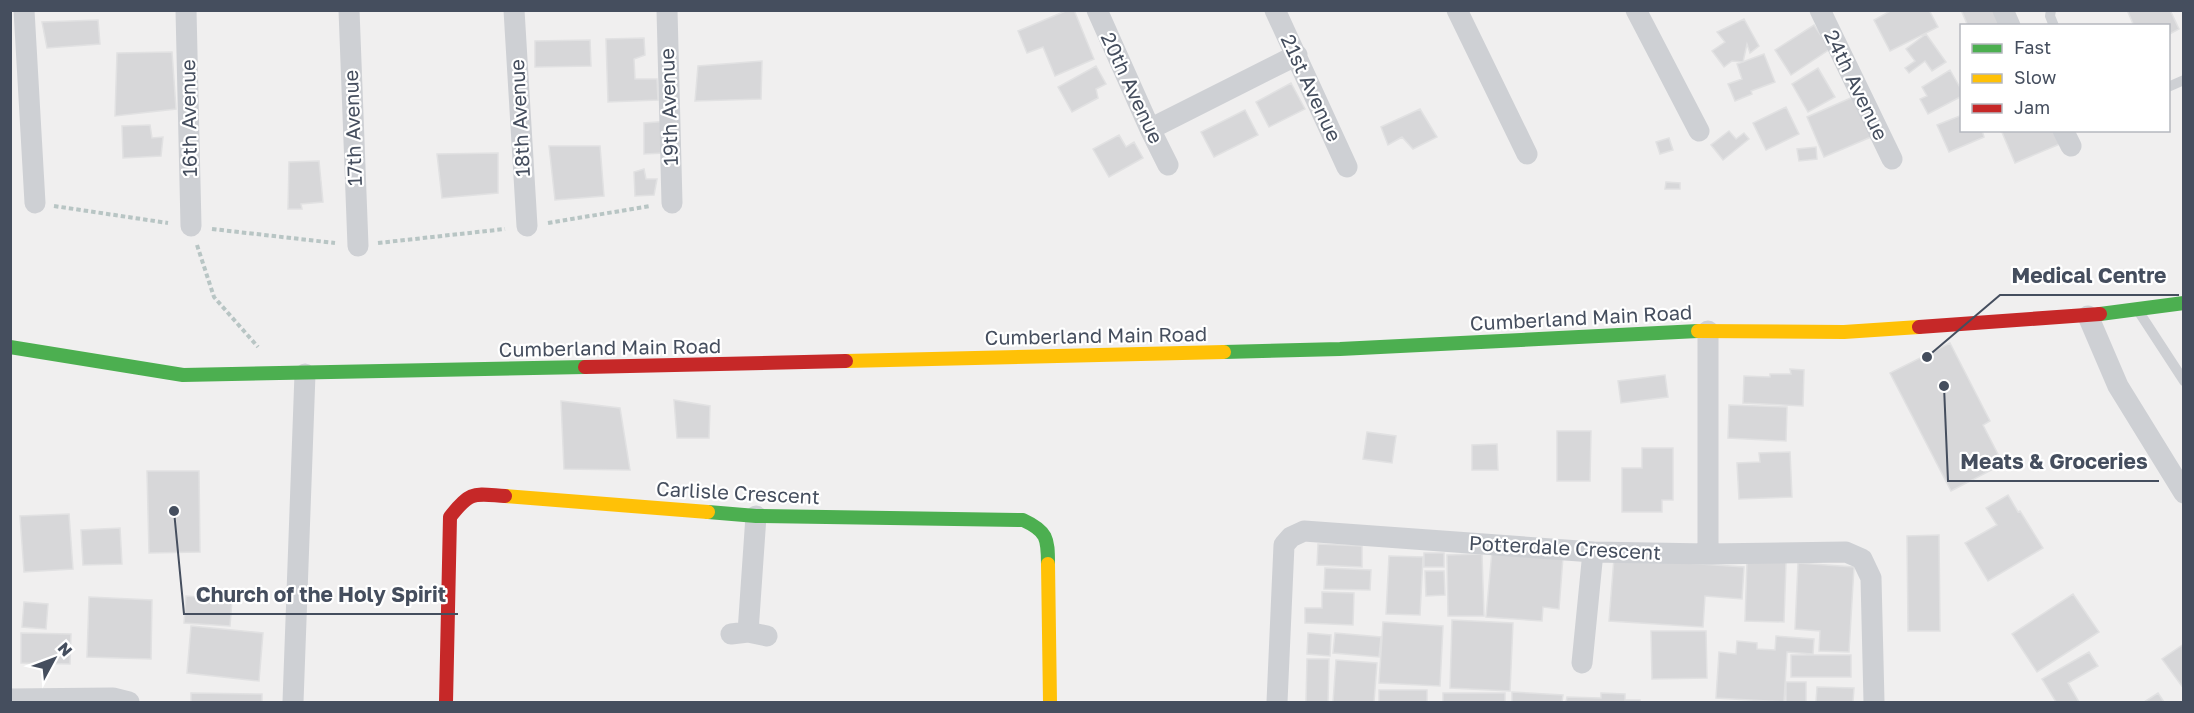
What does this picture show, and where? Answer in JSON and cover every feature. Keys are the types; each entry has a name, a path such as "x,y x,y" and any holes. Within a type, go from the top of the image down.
{"street":[{"path":"24,10 35,203"},
{"name":"16th Avenue","path":"186,10 191,226"},
{"name":"17th Avenue","path":"349,10 358,246"},
{"name":"18th Avenue","path":"514,10 526,226"},
{"name":"19th Avenue","path":"667,10 672,203"},
{"name":"20th Avenue","path":"1096,10 1168,165"},
{"name":"21st Avenue","path":"1275,10 1347,167"},
{"path":"1457,10 1527,154"},
{"path":"1636,10 1699,131"},
{"name":"24th Avenue","path":"1820,10 1892,159"},
{"path":"2003,10 2009,24"},
{"path":"1150,129 1297,55"},
{"name":"Cumberland Main Road","path":"10,347 183,375 305,374 1340,349 1708,331 1844,332 2088,316 2184,303"},
{"path":"2088,316 2118,386 2184,493"},
{"path":"1708,331 1708,554"},
{"path":"297,702 305,374"},
{"name":"Carlisle Crescent","path":"446,702 450,516 475,494 756,516 1023,520 1032,523 1040,528 1048,543 1050,702"},
{"path":"749,634 756,516"},
{"name":"Potterdale Crescent","path":"1278,702 1284,545 1291,537 1304,531 1593,552 1708,554 1846,552 1862,559 1871,578 1874,702"},
{"path":"1582,663 1593,552"},
{"path":"10,699 113,698 129,702"}],"lane":[{"path":"2170,87 2184,80"},
{"path":"2137,309 2184,381"}],"path":[{"path":"191,226 214,297 265,354"}],"building":[{"path":"1068,10 1074,10 1094,59 1055,76 1043,47 1027,53 1018,31"},
{"path":"1892,10 1929,10 1938,27 1890,51 1874,20"},
{"path":"1961,10 2000,10 2004,24 1967,24"},
{"path":"2127,10 2170,10 2179,29 2170,34 2170,24 2133,24"},
{"path":"2127,10 2170,10 2179,29 2170,34 2170,24 2133,24"},
{"path":"1744,19 1759,46 1750,53 1747,44 1743,62 1732,61 1724,67 1712,51 1725,42 1717,32"},
{"path":"98,20 100,44 47,48 42,22"},
{"path":"1814,25 1830,49 1791,75 1775,50"},
{"path":"1926,34 1946,62 1932,71 1925,61 1909,73 1905,68 1915,61 1906,49"},
{"path":"644,38 645,55 634,59 635,79 657,79 658,100 608,102 606,39"},
{"path":"590,40 591,66 535,67 535,41"},
{"path":"172,52 176,109 115,116 117,53"},
{"path":"1764,54 1775,82 1751,91 1752,94 1735,101 1728,84 1742,79 1737,64"},
{"path":"762,61 761,99 695,101 698,66"},
{"path":"1096,66 1106,84 1096,89 1098,98 1072,112 1058,87"},
{"path":"1818,68 1835,97 1808,112 1792,84"},
{"path":"1950,70 1960,88 1960,97 1928,114 1920,99 1927,96 1922,87"},
{"path":"1291,83 1305,109 1269,127 1256,102"},
{"path":"1853,97 1871,137 1824,157 1807,117"},
{"path":"1786,107 1799,134 1766,150 1753,123"},
{"path":"1420,109 1437,137 1413,149 1402,137 1388,145 1381,127"},
{"path":"1245,110 1258,135 1214,157 1201,132"},
{"path":"1960,116 1960,132 1983,132 1984,137 1949,152 1937,125"},
{"path":"670,121 665,153 644,154 644,123"},
{"path":"150,125 152,138 163,137 161,156 123,158 122,126"},
{"path":"1729,131 1736,139 1744,133 1749,139 1723,160 1711,145"},
{"path":"2002,132 2057,132 2062,143 2015,163"},
{"path":"1119,135 1126,147 1134,142 1143,158 1109,177 1093,149"},
{"path":"1669,138 1673,150 1660,154 1656,142"},
{"path":"549,146 600,146 604,196 555,200"},
{"path":"1816,147 1817,159 1799,161 1797,149"},
{"path":"498,153 498,193 442,198 437,154"},
{"path":"319,161 323,202 301,204 302,209 288,209 289,162"},
{"path":"644,169 646,179 657,179 654,195 635,196 634,172"},
{"path":"1666,182 1680,183 1680,189 1665,189"},
{"path":"1950,343 1990,421 1983,425 2003,464 1951,491 1890,373"},
{"path":"1790,369 1804,370 1803,406 1743,403 1744,376 1770,377 1770,374 1791,374"},
{"path":"1665,375 1668,397 1621,403 1618,381"},
{"path":"674,400 710,406 709,438 677,438"},
{"path":"561,401 620,408 630,470 564,469"},
{"path":"1729,405 1787,407 1786,441 1728,438"},
{"path":"1557,431 1591,431 1590,481 1557,481"},
{"path":"1367,432 1396,436 1392,463 1363,459"},
{"path":"1497,444 1498,470 1472,470 1472,445"},
{"path":"1642,448 1673,448 1673,500 1662,500 1662,512 1622,512 1622,468 1642,468"},
{"path":"1790,452 1792,497 1739,499 1737,463 1760,462 1759,453"},
{"path":"147,471 199,471 200,552 149,553"},
{"path":"2008,495 2043,548 1988,581 1965,543 1997,525 1986,508"},
{"path":"69,514 73,569 24,572 20,516"},
{"path":"120,528 122,564 83,565 81,530"},
{"path":"1939,535 1940,631 1908,631 1907,536"},
{"path":"1318,544 1362,546 1362,567 1317,565"},
{"path":"1492,551 1563,557 1559,609 1543,607 1542,621 1486,617"},
{"path":"1424,553 1444,553 1444,567 1424,567"},
{"path":"1482,554 1484,616 1448,616 1447,555"},
{"path":"1389,556 1423,557 1420,615 1386,614"},
{"path":"1614,558 1744,567 1742,599 1705,596 1703,627 1609,621"},
{"path":"1747,561 1786,562 1784,622 1745,621"},
{"path":"1798,563 1854,567 1849,652 1819,651 1820,631 1795,629"},
{"path":"1325,568 1371,570 1370,590 1324,589"},
{"path":"1425,571 1444,571 1445,595 1426,596"},
{"path":"1322,592 1354,593 1353,625 1305,623 1305,608 1322,608"},
{"path":"2073,594 2099,632 2037,672 2012,634"},
{"path":"186,596 232,600 230,626 184,623"},
{"path":"89,597 152,600 151,659 87,657"},
{"path":"24,602 48,604 46,629 22,627"},
{"path":"1452,620 1513,623 1510,691 1450,688"},
{"path":"1383,622 1443,626 1440,686 1379,683"},
{"path":"191,626 263,633 259,681 187,673"},
{"path":"1651,631 1706,631 1707,678 1652,679"},
{"path":"21,633 71,634 70,664 21,663"},
{"path":"1308,633 1331,635 1330,656 1307,654"},
{"path":"1335,633 1381,637 1379,657 1333,653"},
{"path":"1776,636 1814,639 1813,654 1787,652 1784,702 1716,698 1719,652 1736,654 1737,641 1757,643 1757,649 1775,650"},
{"path":"2184,644 2184,689 2162,659"},
{"path":"2089,652 2098,666 2068,683 2079,702 2056,702 2042,679"},
{"path":"1791,655 1851,655 1851,677 1791,677"},
{"path":"1307,659 1329,659 1328,702 1306,702"},
{"path":"1336,660 1377,663 1374,702 1333,702"},
{"path":"1786,682 1806,682 1806,702 1786,702"},
{"path":"1817,687 1854,688 1853,702 1816,702"},
{"path":"1379,690 1427,690 1427,702 1379,702"},
{"path":"1512,692 1563,695 1562,702 1512,702"},
{"path":"191,693 262,694 262,702 191,702"},
{"path":"1443,693 1505,693 1505,702 1443,702"},
{"path":"1601,693 1625,694 1625,700 1640,700 1640,702 1566,702 1567,697 1601,698"},
{"path":"2158,693 2164,702 2144,702"}],"traffic: fast":[{"path":"2100,314 2184,303"},
{"path":"1224,352 1340,349 1698,331"},
{"path":"10,347 183,375 585,367"},
{"path":"708,512 756,516 1023,520 1037,528 1044,536 1048,564"}],"traffic: slow":[{"path":"1698,331 1844,332 1919,327"},
{"path":"846,361 1224,352"},
{"path":"505,496 708,512"},
{"path":"1048,564 1050,702"}],"traffic: jam":[{"path":"1919,327 2100,314"},
{"path":"585,367 846,361"},
{"path":"446,702 450,517 468,498 480,495 505,496"}],"place":[{"name":"Medical Centre","path":"1927,357"},
{"name":"Meats & Groceries","path":"1944,386"},
{"name":"Church of the Holy Spirit","path":"174,511"}]}
